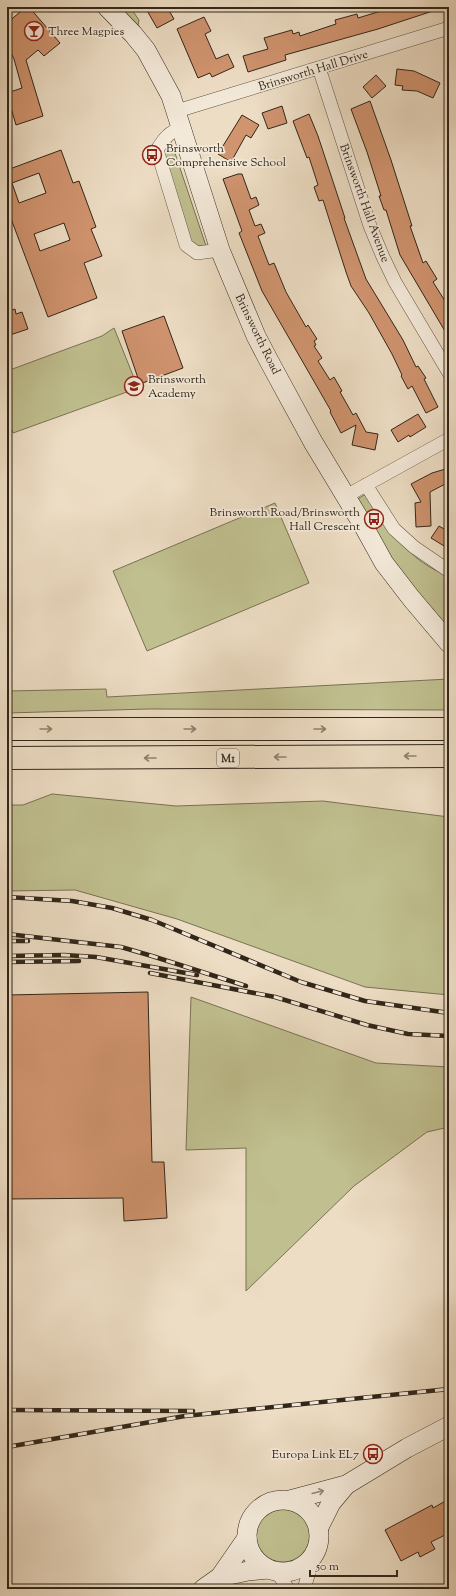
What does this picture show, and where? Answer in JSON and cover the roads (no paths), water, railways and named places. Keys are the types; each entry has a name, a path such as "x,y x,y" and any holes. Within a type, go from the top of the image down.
{"highway":[{"path":"7,729 449,729"},
{"name":"M1","path":"7,758 449,756"}],"main road":[{"name":"Brinsworth Road","path":"106,7 133,34 146,50 171,96 220,250 256,336 313,442 384,563 449,643"},
{"path":"290,1500 346,1485 407,1448 449,1426"},
{"path":"319,1527 331,1503 346,1485"},
{"path":"202,1589 220,1577 248,1571 273,1570 288,1572 298,1569 307,1563 314,1555 318,1546 320,1537 319,1527 309,1509 300,1503 279,1499 268,1502 259,1508 247,1527 246,1538 248,1548 253,1557 260,1564 273,1570"},
{"path":"220,1577 246,1538"}],"street":[{"name":"Brinsworth Hall Drive","path":"220,250 197,253 186,245 157,150 179,119 319,68 449,28"},
{"name":"Brinsworth Hall Avenue","path":"319,68 370,226 383,257 395,282 449,373"},
{"path":"346,496 449,438"},
{"path":"366,485 394,529 414,547 449,571"},
{"path":"304,1589 314,1555"},
{"path":"273,1570 288,1589"}],"railway":[{"path":"7,897 72,901 112,908 152,920 301,982 365,1001 449,1013"},
{"path":"7,934 121,947 246,986"},
{"path":"7,941 28,941"},
{"path":"7,956 64,955 96,957 197,975"},
{"path":"7,962 79,961"},
{"path":"150,973 275,997 367,1025 408,1034 449,1036"},
{"path":"7,1447 185,1416 449,1389"},
{"path":"7,1410 193,1411"}],"place":[{"name":"Three Magpies","path":"34,31"},
{"name":"Brinsworth Comprehensive School","path":"152,155"},
{"name":"Brinsworth Academy","path":"134,386"},
{"name":"Brinsworth Road/Brinsworth Hall Crescent","path":"374,519"},
{"name":"Europa Link EL7","path":"373,1454"}]}
